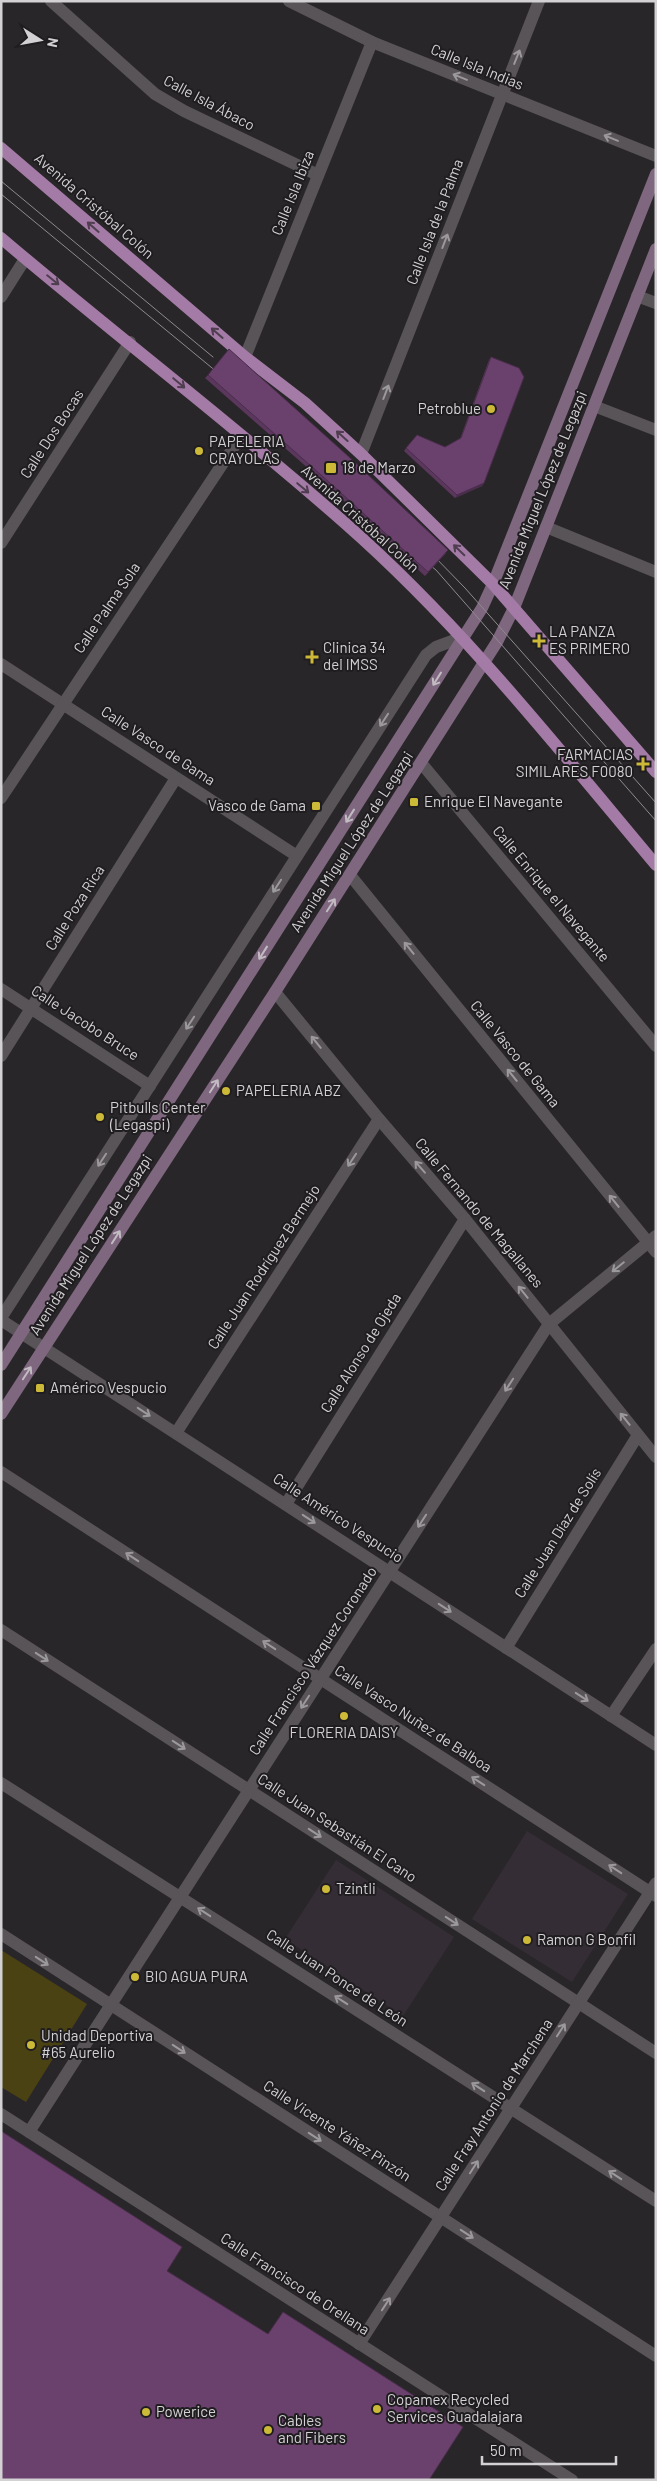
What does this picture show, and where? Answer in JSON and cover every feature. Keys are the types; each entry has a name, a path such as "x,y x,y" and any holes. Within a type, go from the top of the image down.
{"main road":[{"name":"Avenida Cristóbal Colón","path":"1,148 245,357 305,403 361,454 494,584 656,772"},
{"name":"Avenida Miguel López de Legazpi","path":"1,1365 463,638 494,584 656,174"},
{"name":"Avenida Cristóbal Colón","path":"1,238 130,342 347,525 486,662 656,865"},
{"name":"Avenida Miguel López de Legazpi","path":"1,1414 350,876 486,662 514,608 656,249"}],"street":[{"name":"Calle Isla Ábaco","path":"51,1 156,94 184,111 318,175"},
{"name":"Calle Isla Indias","path":"289,1 372,42 656,156"},
{"name":"Calle Isla de la Palma","path":"361,454 539,1"},
{"name":"Calle Isla Ibiza","path":"245,357 372,42"},
{"path":"1,297 26,259"},
{"path":"637,296 656,303"},
{"name":"Calle Dos Bocas","path":"1,543 130,342"},
{"path":"594,406 656,430"},
{"name":"Calle Palma Sola","path":"1,798 242,436"},
{"path":"546,527 654,573"},
{"path":"1,1319 426,655 436,647 463,638"},
{"name":"Calle Vasco de Gama","path":"1,664 297,856"},
{"name":"Calle Enrique el Navegante","path":"422,764 656,1046"},
{"name":"Calle Poza Rica","path":"1,1056 176,778"},
{"name":"Calle Vasco de Gama","path":"350,876 653,1243"},
{"name":"Calle Jacobo Bruce","path":"1,989 150,1086"},
{"name":"Calle Fernando de Magallanes","path":"275,992 379,1119 465,1219 656,1457"},
{"name":"Calle Juan Rodríguez Bermejo","path":"176,1433 379,1119"},
{"name":"Calle Alonso de Ojeda","path":"286,1504 465,1219"},
{"name":"Calle Francisco Vázquez Coronado","path":"29,2132 549,1324 653,1243"},
{"name":"Calle Américo Vespucio","path":"1,1319 656,1745"},
{"name":"Calle Juan Díaz de Solís","path":"506,1648 638,1435"},
{"name":"Calle Vasco Nuñez de Balboa","path":"1,1472 320,1679 654,1890"},
{"name":"Calle Juan Sebastián El Cano","path":"1,1630 656,2053"},
{"path":"611,1716 656,1650"},
{"name":"Calle Juan Ponce de León","path":"1,1783 656,2201"},
{"name":"Calle Fray Antonio de Marchena","path":"359,2344 654,1890"},
{"name":"Calle Vicente Yáñez Pinzón","path":"1,1934 656,2356"},
{"name":"Calle Francisco de Orellana","path":"1,2114 572,2480"}],"shaded area":[{"path":"527,1831 628,1894 572,1982 472,1919"},
{"path":"336,1860 454,1937 403,2016 285,1939"},
{"name":"Unidad Deportiva #65 Aurelio","path":"1,1950 87,2004 26,2102 1,2087"}],"building":[{"name":"18 de Marzo","path":"229,349 348,456 448,550 428,572 208,375"},
{"name":"Petroblue","path":"491,357 519,368 524,377 484,483 457,495 406,448 417,435 445,447 461,438"},
{"path":"1,2131 182,2247 167,2271 268,2334 283,2312 463,2427 429,2480 1,2480"}],"tram line":[{"path":"1,181 213,357"},
{"path":"1,194 223,377"},
{"path":"429,551 465,588 656,803"},
{"path":"422,559 436,570 656,821"}],"place":[{"name":"Petroblue","path":"491,409"},
{"name":"PAPELERIA CRAYOLAS","path":"199,451"},
{"name":"18 de Marzo","path":"331,468"},
{"name":"LA PANZA ES PRIMERO","path":"539,641"},
{"name":"Clinica 34 del IMSS","path":"312,657"},
{"name":"FARMACIAS SIMILARES F0080","path":"643,764"},
{"name":"Enrique El Navegante","path":"414,802"},
{"name":"Vasco de Gama","path":"316,806"},
{"name":"PAPELERIA ABZ","path":"226,1091"},
{"name":"Pitbulls Center (Legaspi)","path":"100,1117"},
{"name":"Américo Vespucio","path":"40,1388"},
{"name":"FLORERIA DAISY","path":"344,1716"},
{"name":"Tzintli","path":"326,1889"},
{"name":"Ramon G Bonfil","path":"527,1940"},
{"name":"BIO AGUA PURA","path":"135,1977"},
{"name":"Unidad Deportiva #65 Aurelio","path":"31,2045"},
{"name":"Copamex Recycled Services Guadalajara","path":"377,2409"},
{"name":"Powerice","path":"146,2412"},
{"name":"Cables and Fibers","path":"268,2430"}]}
